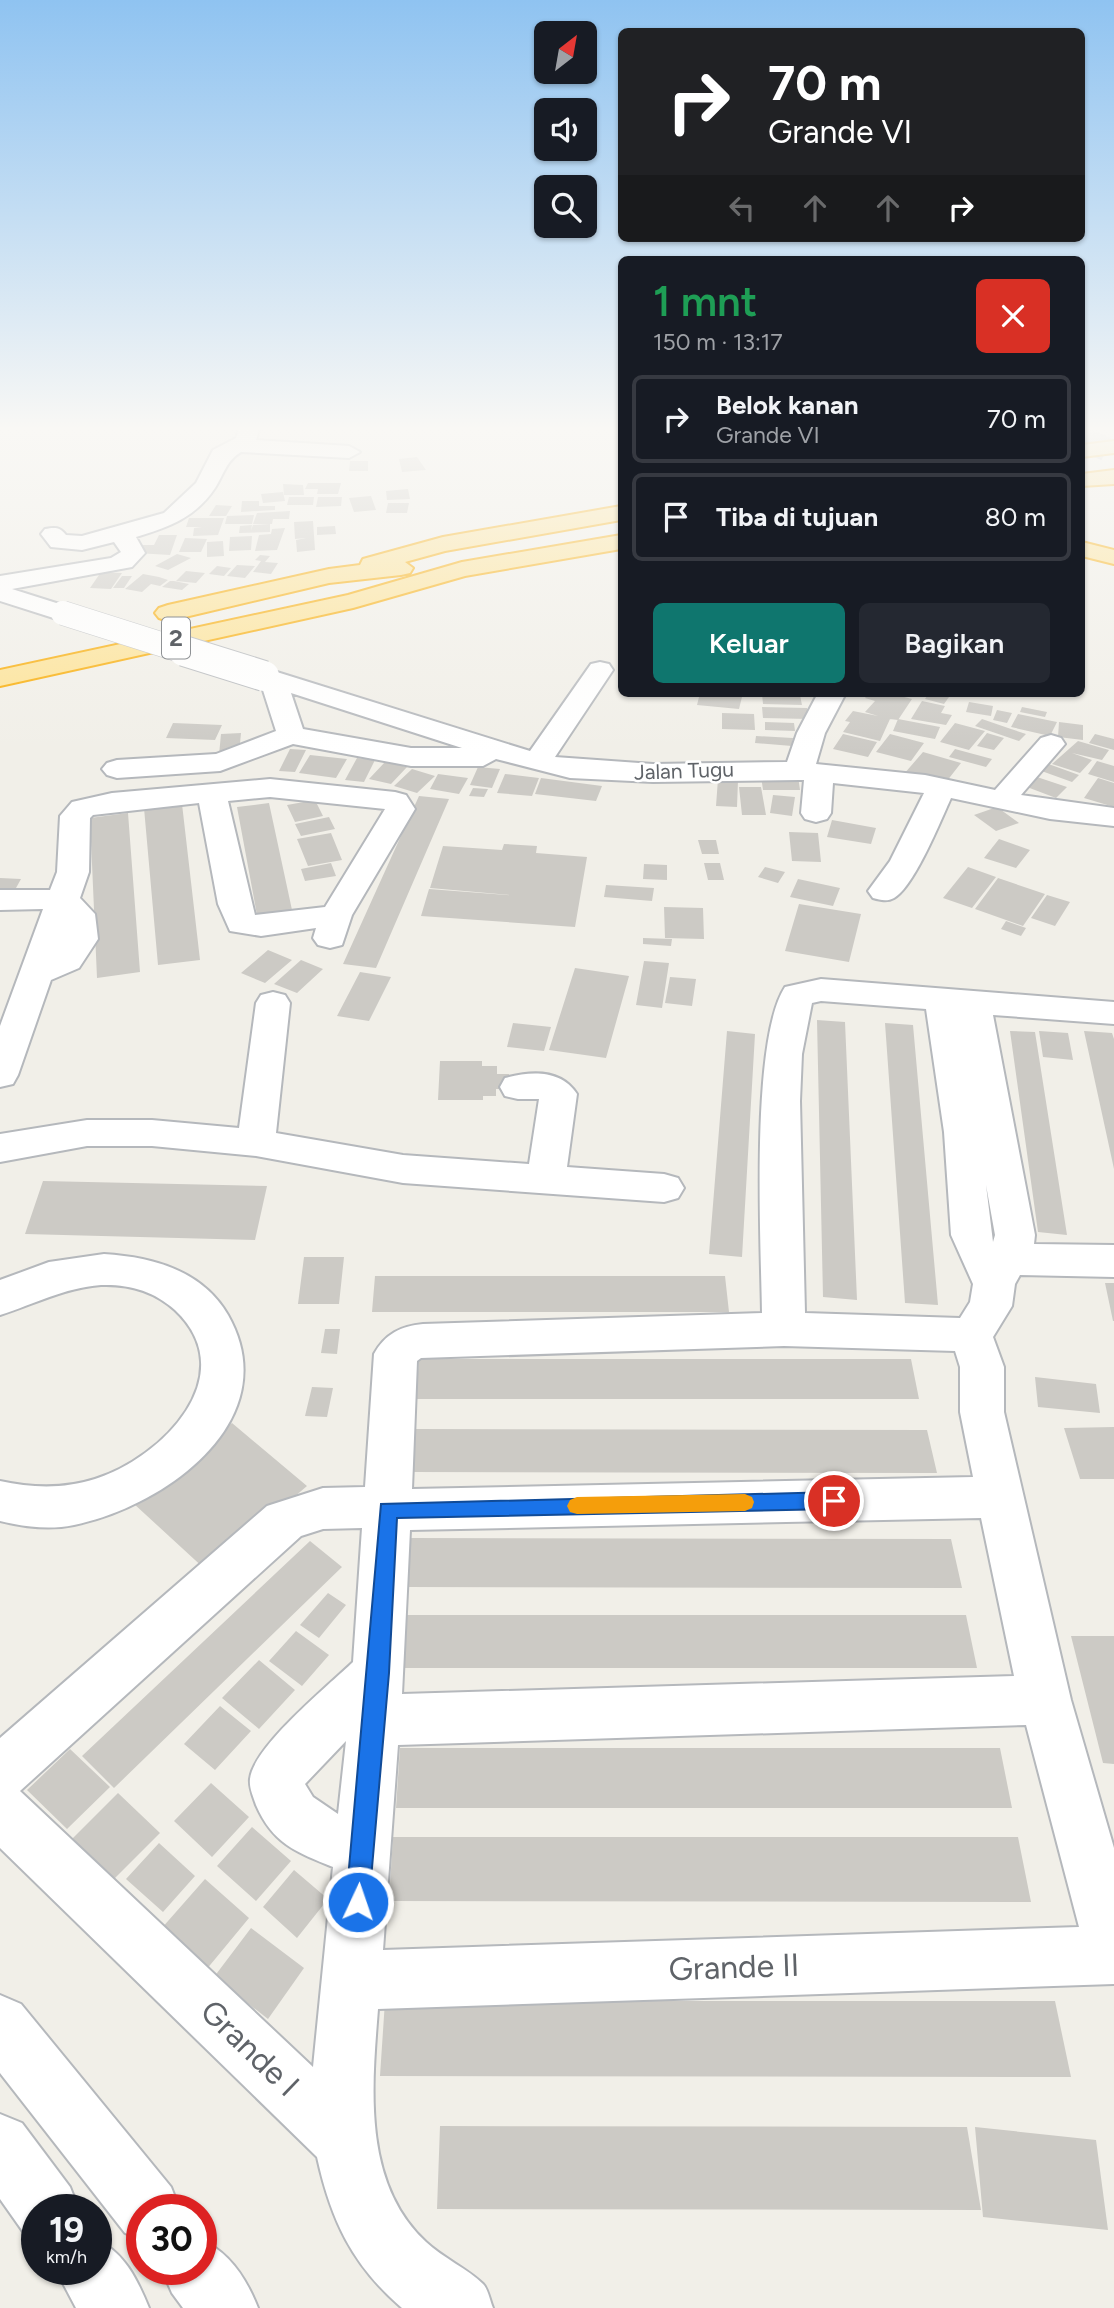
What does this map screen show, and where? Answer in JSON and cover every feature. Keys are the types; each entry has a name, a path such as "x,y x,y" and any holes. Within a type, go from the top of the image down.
{"highway":[{"path":"329,576 443,544 485,537"},
{"name":"2","path":"0,656 329,576 460,562 591,537"},
{"name":"2","path":"0,678 353,601 462,569 618,543"},
{"path":"1085,550 1114,557"},
{"path":"353,601 618,560"}],"street":[{"path":"55,537 59,542 82,543 95,537"},
{"path":"4,593 118,564 133,553 124,537"},
{"name":"Jalan Tugu","path":"4,593 537,762 604,773 809,772 942,787 1002,800 1114,817"},
{"path":"537,762 600,670"},
{"path":"269,678 291,735"},
{"path":"816,813 809,772 811,733 830,697"},
{"path":"117,769 220,762 291,735 411,757 472,759 508,754"},
{"path":"1002,800 1023,772 1051,744"},
{"path":"884,891 905,863 942,787"},
{"path":"0,1075 63,901 75,862 75,816 83,808 111,802 212,793 270,788 386,799 399,804 400,809 376,846 333,927 261,926 242,924 234,904 212,793"},
{"path":"347,795 376,846"},
{"path":"0,900 63,901"},
{"path":"784,1329 781,1236 784,1043 792,1003 797,995 809,990 1114,1013"},
{"path":"958,1002 1015,1235 993,1267 991,1306 971,1335"},
{"path":"256,1143 273,1003"},
{"path":"518,1087 547,1086 558,1094 546,1179"},
{"path":"0,1148 53,1137 114,1132 188,1135 256,1143 403,1169 664,1188"},
{"path":"993,1267 1114,1261"},
{"path":"0,1299 27,1284 71,1271 116,1269 156,1278 190,1295 212,1322 223,1355 219,1392 199,1430 167,1464 123,1490 73,1505 23,1507 0,1501"},
{"path":"460,2308 408,2273 380,2241 362,2208 349,2168 344,2139 342,2083 376,1696 396,1354 411,1342 784,1329 971,1335"},
{"path":"971,1335 982,1367 982,1412 1045,1700 1114,1948"},
{"path":"0,1773 284,1521 303,1512 339,1504 388,1510 1001,1497"},
{"path":"361,1850 325,1837 298,1820 280,1799 277,1777 284,1765 376,1696 1045,1700"},
{"name":"Grande I","path":"0,1810 344,2139"},
{"name":"Grande II","path":"353,1980 1114,1955"},
{"path":"0,2025 135,2194"},
{"path":"0,2145 35,2194"},
{"path":"100,2285 116,2308"},
{"path":"207,2285 225,2308"}],"building":[{"path":"158,537 176,537 170,555 136,553 140,545 154,545"},
{"path":"230,537 252,537 251,550 229,551"},
{"path":"259,537 282,537 277,550 255,551"},
{"path":"295,537 314,537 315,550 297,552 296,540 306,538 295,539"},
{"path":"185,538 207,539 201,552 179,552"},
{"path":"223,541 224,556 207,557 207,542"},
{"path":"177,554 191,558 168,570 155,566"},
{"path":"260,555 270,556 265,562 278,563 271,574 253,572 261,561 255,560"},
{"path":"237,565 255,566 245,578 227,576"},
{"path":"217,566 231,568 224,576 209,574"},
{"path":"186,571 205,573 196,583 176,581"},
{"path":"101,572 122,573 111,589 90,588"},
{"path":"143,574 168,580 160,586 151,584 142,592 125,589"},
{"path":"122,576 132,576 124,588 113,588"},
{"path":"170,581 189,584 182,590 162,587"},
{"path":"699,697 742,697 739,709 697,705"},
{"path":"762,697 800,697 802,705 763,704"},
{"path":"926,697 949,697 944,704 925,699"},
{"path":"865,698 912,699 898,720 890,719 880,741 843,732 850,722 845,721 853,711 878,716 865,712 875,701"},
{"path":"922,701 945,706 941,713 952,715 946,725 911,719"},
{"path":"969,702 993,706 991,716 966,712"},
{"path":"762,707 807,708 809,719 763,718"},
{"path":"1022,707 1047,712 1045,717 1020,712"},
{"path":"997,710 1012,713 1007,723 993,720"},
{"path":"722,713 754,714 755,730 722,729"},
{"path":"1018,714 1057,722 1050,736 1011,727"},
{"path":"898,719 940,727 935,739 893,731"},
{"path":"982,719 1026,734 1019,741 975,726"},
{"path":"765,722 794,723 795,731 765,730"},
{"path":"1059,722 1083,725 1083,740 1058,737"},
{"path":"173,723 222,725 215,740 166,738"},
{"path":"955,723 985,731 969,750 940,742"},
{"path":"241,733 239,754 219,755 221,734"},
{"path":"987,733 1004,738 994,750 977,746"},
{"path":"843,734 877,742 868,757 833,749"},
{"path":"890,734 924,743 911,761 876,752"},
{"path":"1095,734 1114,739 1114,750 1089,743"},
{"path":"756,736 793,738 792,746 755,743"},
{"path":"1078,741 1109,750 1102,760 1072,753 1092,760 1080,773 1052,764"},
{"path":"290,749 306,750 295,772 279,771"},
{"path":"955,749 992,759 986,767 949,757"},
{"path":"923,752 961,763 943,786 904,774"},
{"path":"310,755 347,759 336,778 299,773"},
{"path":"357,758 375,760 364,782 345,780"},
{"path":"1097,761 1114,766 1114,782 1088,774"},
{"path":"385,762 407,767 391,784 369,779"},
{"path":"1043,762 1079,775 1072,782 1036,769"},
{"path":"478,767 500,769 492,788 470,785"},
{"path":"412,769 435,776 417,793 394,786"},
{"path":"438,774 468,778 459,794 430,789"},
{"path":"505,774 539,778 532,796 497,793"},
{"path":"761,776 798,776 800,790 763,790"},
{"path":"1037,777 1067,787 1056,798 1027,787"},
{"path":"541,778 602,786 596,801 535,794"},
{"path":"1098,778 1114,783 1114,807 1084,798"},
{"path":"718,779 738,780 737,807 716,806"},
{"path":"739,787 761,787 766,815 742,815"},
{"path":"473,788 488,789 484,797 469,796"},
{"path":"773,795 795,797 792,816 770,813"},
{"path":"419,796 449,799 376,968 343,964"},
{"path":"315,800 323,816 295,822 287,805"},
{"path":"269,803 292,910 257,915 237,807"},
{"path":"182,804 200,960 158,965 144,808"},
{"path":"997,807 1019,823 996,831 974,815"},
{"path":"128,813 140,972 97,978 90,818"},
{"path":"329,817 335,829 301,836 295,824"},
{"path":"832,820 876,828 871,844 827,837"},
{"path":"789,832 818,833 821,862 792,861"},
{"path":"331,833 342,860 308,866 297,839"},
{"path":"999,839 1030,850 1016,868 984,858"},
{"path":"698,840 716,840 719,854 702,854"},
{"path":"504,844 537,846 536,853 587,857 575,927 421,916 429,889 520,896 430,888 443,846 502,850"},
{"path":"331,863 336,876 305,881 301,869"},
{"path":"704,863 720,863 724,880 708,880"},
{"path":"644,864 667,865 667,880 643,879"},
{"path":"765,867 785,872 778,883 758,877"},
{"path":"968,867 996,877 972,908 943,898"},
{"path":"0,878 21,879 11,897 0,897"},
{"path":"998,878 1045,894 1023,926 975,909"},
{"path":"798,879 840,888 833,906 790,897"},
{"path":"606,885 654,888 652,901 604,897"},
{"path":"1047,895 1070,902 1055,926 1031,918"},
{"path":"799,904 861,914 849,962 785,951"},
{"path":"664,907 703,908 704,939 665,938"},
{"path":"1006,921 1026,928 1021,936 1001,929"},
{"path":"643,938 672,939 671,946 643,944"},
{"path":"268,950 292,960 265,983 241,973"},
{"path":"301,960 323,969 297,993 274,984"},
{"path":"644,961 669,963 662,1008 636,1005"},
{"path":"575,968 629,976 606,1058 549,1050"},
{"path":"360,972 391,977 369,1021 337,1016"},
{"path":"670,977 696,979 692,1006 665,1003"},
{"path":"817,1020 845,1022 857,1300 823,1297"},
{"path":"513,1023 551,1027 544,1051 507,1047"},
{"path":"885,1023 913,1025 938,1305 905,1303"},
{"path":"727,1031 755,1034 742,1257 709,1254"},
{"path":"1010,1031 1035,1032 1067,1235 1038,1232"},
{"path":"1039,1031 1068,1033 1073,1060 1043,1057"},
{"path":"1084,1031 1112,1033 1114,1039 1114,1169"},
{"path":"440,1061 482,1061 482,1066 497,1066 497,1074 509,1074 509,1089 496,1089 496,1096 483,1096 483,1100 438,1100"},
{"path":"43,1181 267,1186 255,1240 25,1234"},
{"path":"304,1257 344,1257 339,1304 298,1304"},
{"path":"375,1276 725,1276 729,1312 372,1312"},
{"path":"1105,1283 1114,1283 1114,1321 1113,1321"},
{"path":"325,1329 340,1329 337,1354 321,1353"},
{"path":"419,1359 911,1359 919,1399 416,1399"},
{"path":"1035,1377 1096,1384 1100,1413 1038,1407"},
{"path":"312,1387 333,1388 327,1417 305,1416"},
{"path":"232,1423 307,1486 207,1571 133,1503"},
{"path":"1114,1427 1114,1479 1080,1479 1064,1428"},
{"path":"416,1429 927,1430 937,1473 413,1472"},
{"path":"410,1538 951,1539 962,1588 406,1587"},
{"path":"310,1541 342,1567 114,1788 82,1756"},
{"path":"328,1593 346,1605 319,1638 300,1625"},
{"path":"403,1615 966,1615 977,1668 399,1668"},
{"path":"296,1631 329,1655 302,1686 269,1661"},
{"path":"1071,1636 1114,1636 1114,1764 1103,1763"},
{"path":"259,1660 295,1690 259,1729 222,1698"},
{"path":"220,1706 251,1731 215,1770 184,1744"},
{"path":"400,1748 1000,1748 1012,1808 396,1808"},
{"path":"70,1749 110,1787 67,1829 27,1790"},
{"path":"211,1783 249,1817 212,1857 174,1821"},
{"path":"118,1793 160,1833 111,1882 70,1841"},
{"path":"252,1827 291,1861 256,1901 217,1866"},
{"path":"393,1837 1018,1837 1031,1902 389,1901"},
{"path":"159,1843 195,1876 163,1912 126,1879"},
{"path":"294,1870 328,1899 297,1938 263,1907"},
{"path":"205,1879 249,1918 206,1970 161,1929"},
{"path":"251,1928 304,1968 268,2019 214,1977"},
{"path":"385,2001 1055,2001 1071,2077 380,2076"},
{"path":"440,2126 967,2127 981,2210 437,2209"},
{"path":"975,2127 1096,2140 1108,2230 983,2217"}],"slow traffic":[{"path":"577,1506 745,1502"}],"route":[{"path":"358,1902 378,1673 388,1510 834,1501"}]}
